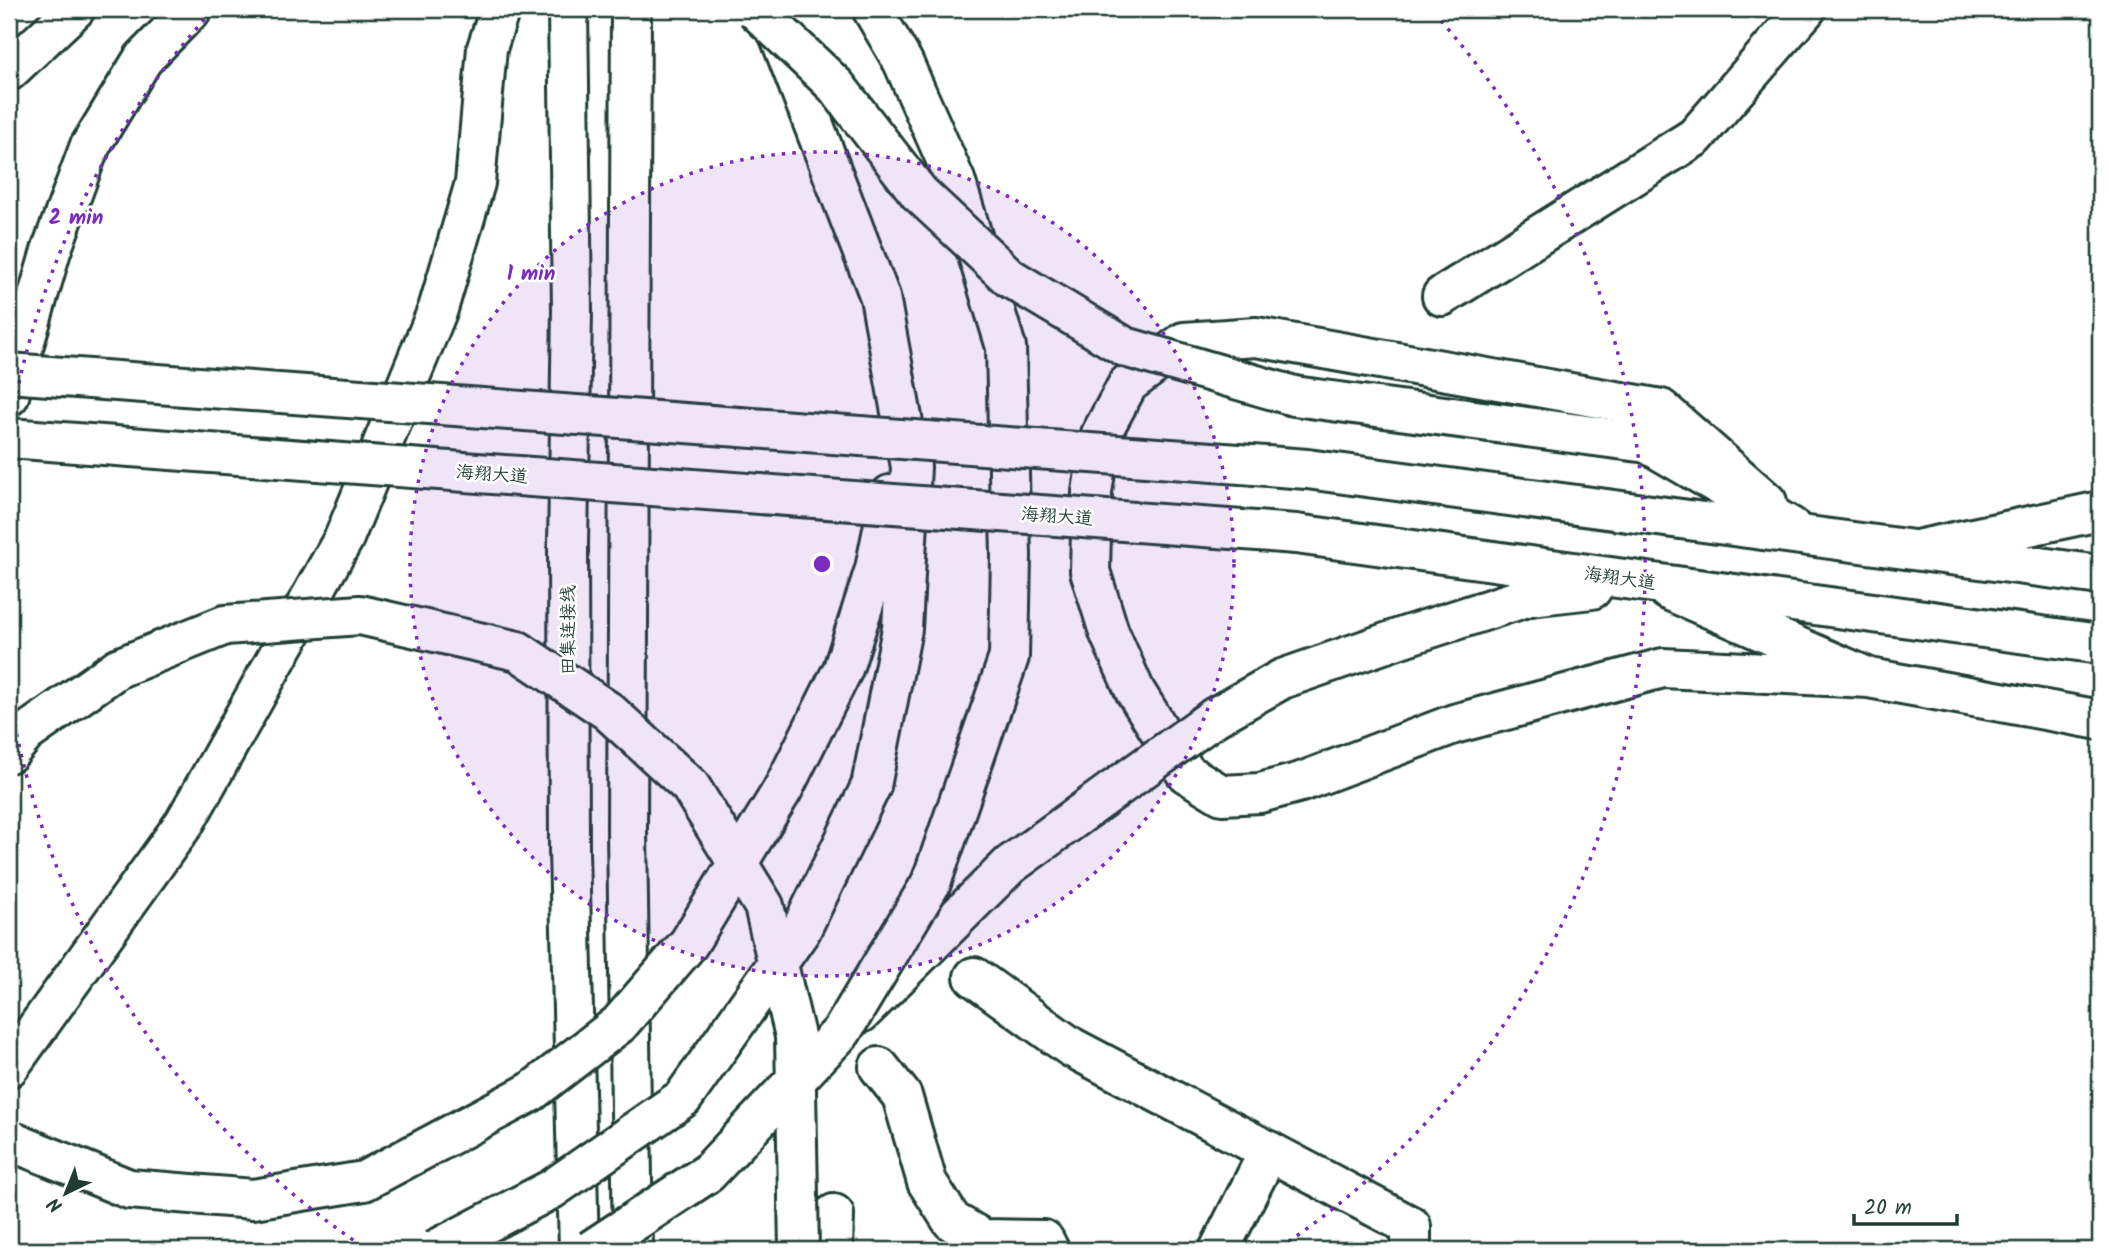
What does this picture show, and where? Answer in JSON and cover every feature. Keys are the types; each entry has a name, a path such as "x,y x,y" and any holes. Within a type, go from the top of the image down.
{"main road":[{"path":"9,71 75,9"},
{"path":"9,396 51,250 89,148 143,59 192,9"},
{"path":"9,1067 185,822 344,538 438,309 475,183 487,48 500,9"},
{"name":"田集连接线","path":"568,9 572,310 568,544 569,850 579,1250"},
{"path":"631,9 627,830 633,1250"},
{"path":"755,9 836,86 919,193 1010,278 1125,347 1294,396 1647,443 1805,536"},
{"path":"435,1250 552,1189 683,1098 801,930 871,786 902,629 911,467 880,297 769,9"},
{"path":"842,1031 931,883 1009,657 1011,556 1006,347 956,180 903,62 872,9"},
{"path":"1442,296 1695,136 1806,9"},
{"path":"1805,536 1661,409 1256,337 1184,342 1128,384 1101,434 1091,492 1090,571 1109,632 1135,691 1186,773 1222,795 1260,793 1301,782 1454,724 1663,668 1869,678 2100,720"},
{"path":"9,373 1307,469 2100,575"},
{"path":"9,1138 13,1142 129,1189 253,1199 364,1181 531,1093 619,1024 689,943 783,789 847,656 875,569 904,428"},
{"name":"海翔大道","path":"9,438 1296,534 2100,644"},
{"path":"1914,550 2100,512"},
{"path":"592,1250 708,1173 842,1031 1010,865 1215,717 1282,679 1530,596 1650,582 1869,678"},
{"path":"9,753 26,733 118,668 225,625 360,615 518,651 608,711 690,786 764,906 795,1036 799,1250"},
{"path":"974,976 1071,1048 1411,1226 1411,1250"},
{"path":"878,1067 902,1096 927,1182 952,1220 983,1239 1044,1240 1049,1250"},
{"path":"1219,1250 1269,1151"}]}
